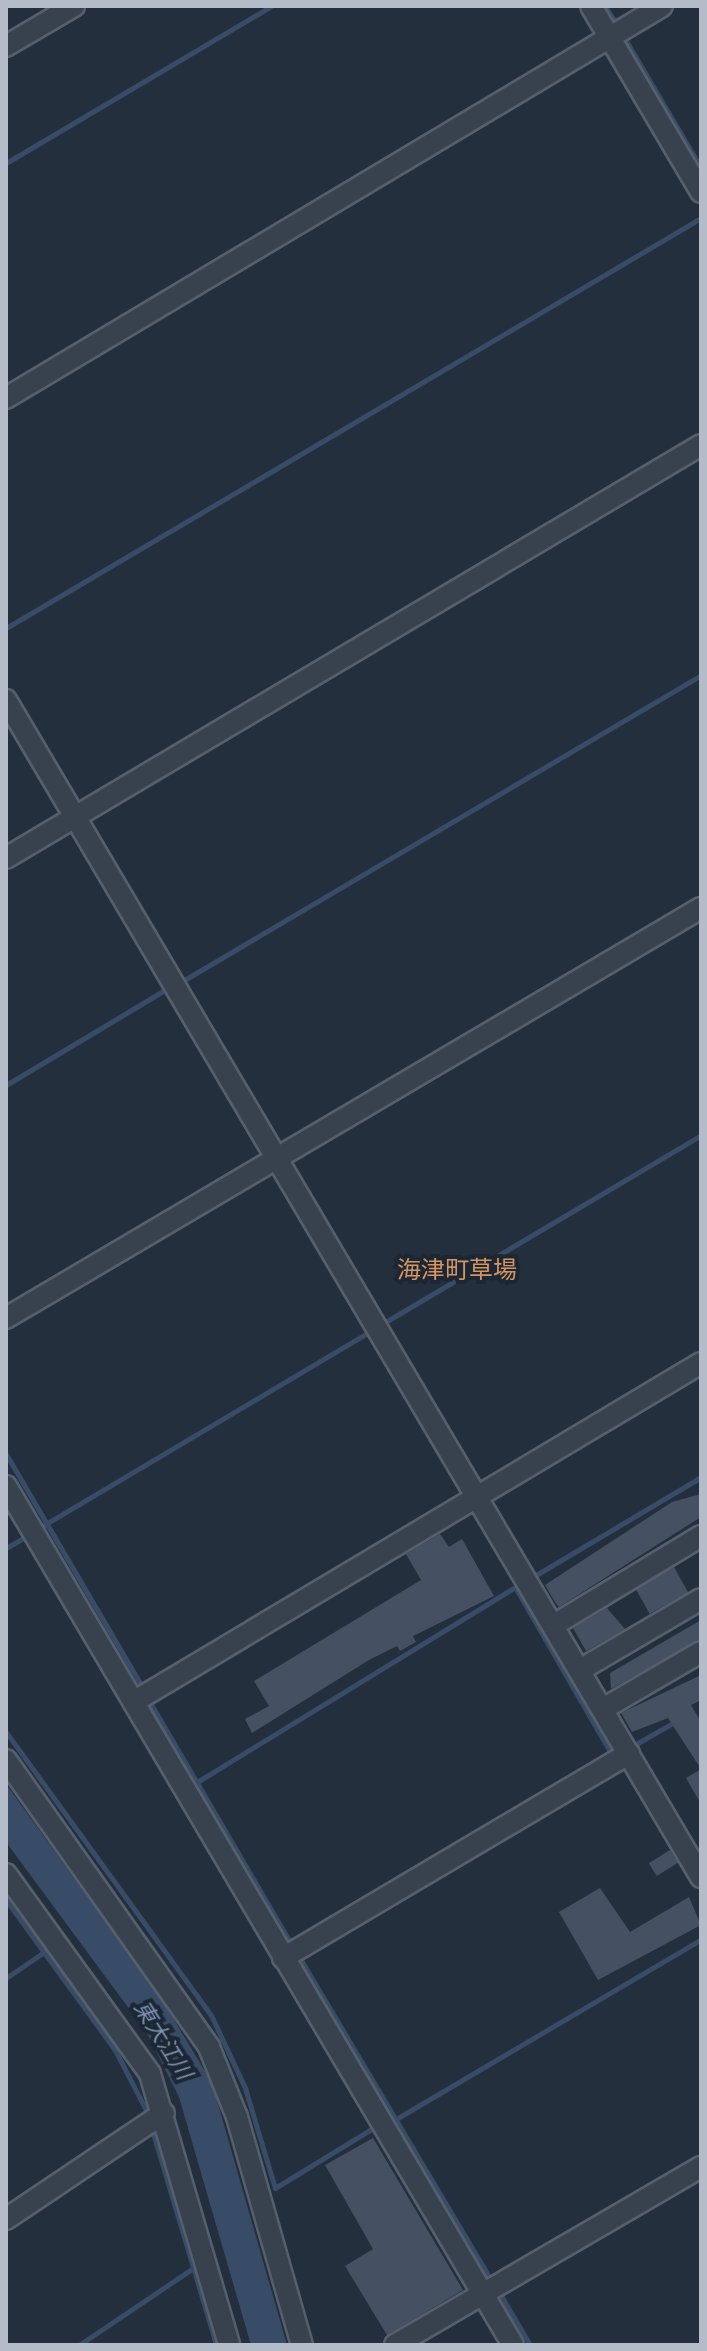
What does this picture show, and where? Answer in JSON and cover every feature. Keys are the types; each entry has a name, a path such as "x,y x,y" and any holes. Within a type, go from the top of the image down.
{"street":[{"path":"6,46 74,6"},
{"path":"591,6 701,192"},
{"path":"6,398 612,41 662,6"},
{"path":"6,858 701,445"},
{"path":"6,700 701,1877"},
{"path":"6,1318 701,908"},
{"path":"135,1701 701,1363"},
{"path":"6,1486 513,2345"},
{"path":"554,1625 701,1536"},
{"path":"580,1670 699,1606"},
{"path":"603,1709 701,1652"},
{"path":"283,1958 629,1753"},
{"path":"6,1760 209,2047 237,2117 302,2345"},
{"path":"6,1874 150,2074 164,2113 229,2345"},
{"path":"6,2219 164,2113"},
{"path":"395,2345 484,2297 701,2167"}],"water":[{"name":"東大江川","path":"6,1784 164,2003 212,2083 287,2345 251,2345 179,2097 147,2033 6,1842"}],"building":[{"path":"701,1494 701,1517 559,1607 555,1602 545,1585 672,1502"},
{"path":"440,1534 449,1547 462,1539 494,1596 413,1636 416,1642 400,1651 397,1646 369,1660 252,1733 245,1719 269,1706 254,1681 421,1580 406,1554"},
{"path":"674,1567 688,1592 650,1614 636,1588"},
{"path":"607,1608 625,1629 586,1651 573,1628"},
{"path":"701,1620 701,1639 611,1689 610,1673"},
{"path":"701,1675 701,1700 691,1705 701,1722 701,1769 668,1718 632,1732 621,1713"},
{"path":"701,1769 701,1804 686,1778"},
{"path":"670,1850 678,1863 657,1876 649,1863"},
{"path":"600,1888 630,1932 689,1897 701,1925 598,1980 559,1912"},
{"path":"373,2138 463,2290 387,2335 345,2266 373,2249 325,2165"}],"waterway":[{"path":"6,163 272,6"},
{"path":"605,6 618,27"},
{"path":"625,39 701,168"},
{"path":"6,628 701,218"},
{"path":"186,979 701,675"},
{"path":"6,1085 165,990"},
{"path":"387,1321 701,1135"},
{"path":"39,1528 367,1333"},
{"path":"6,1454 142,1687"},
{"path":"536,1575 701,1477"},
{"path":"6,1548 27,1536"},
{"path":"197,1782 515,1587 609,1750"},
{"path":"148,1699 291,1944"},
{"path":"636,1744 676,1721"},
{"path":"6,1732 211,2015 245,2088 275,2188 376,2126"},
{"path":"6,1900 115,2050 146,2110"},
{"path":"396,2119 701,1939"},
{"path":"6,1978 44,1952"},
{"path":"298,1955 491,2280"},
{"path":"153,2133 216,2345"},
{"path":"79,2345 193,2268"},
{"path":"500,2294 530,2345"}],"district":[{"name":"海津町草場","path":"457,1270"}]}
